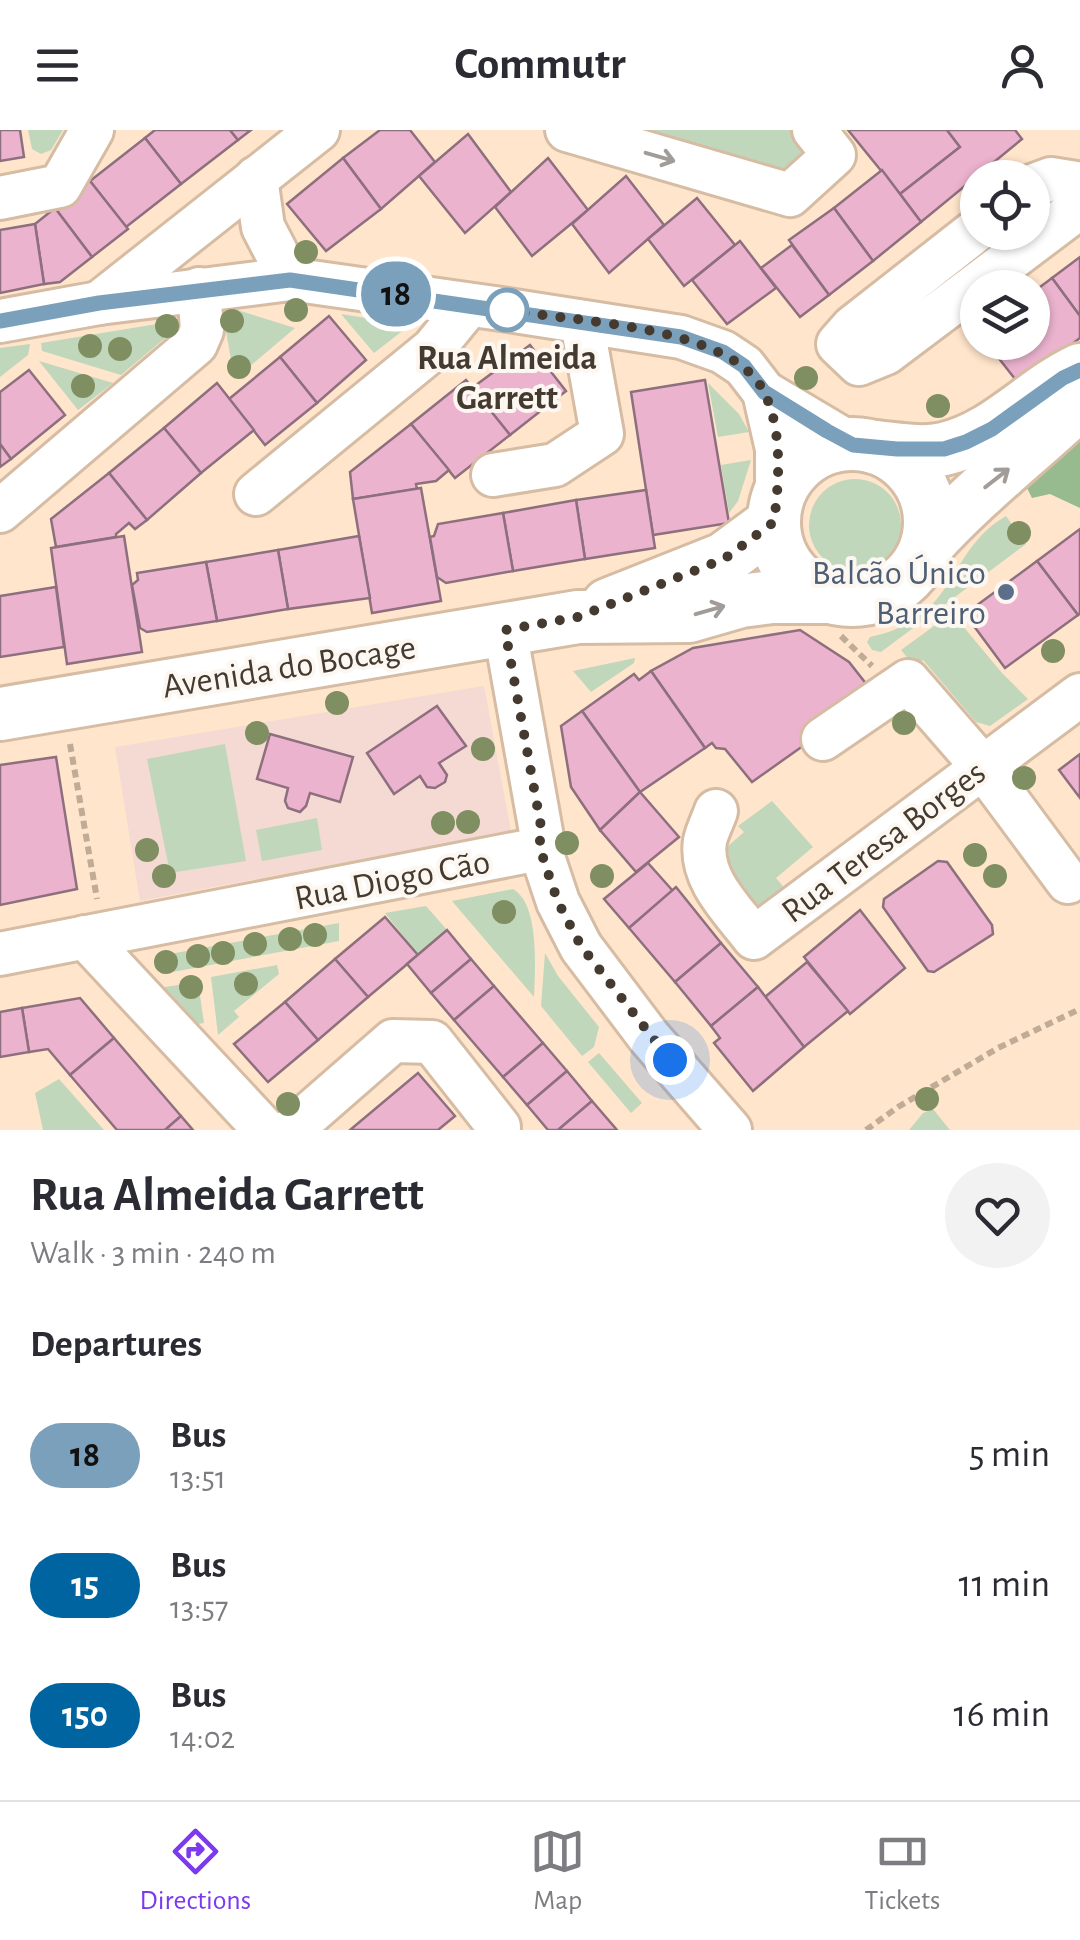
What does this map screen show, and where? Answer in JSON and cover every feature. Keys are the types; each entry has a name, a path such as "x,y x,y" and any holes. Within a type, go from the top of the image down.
{"main road":[{"path":"1080,370 966,442 920,451 833,447 806,461 785,483 775,512 777,542 797,577 831,598 851,600 889,591 912,572 927,545 972,497 1016,463 1080,403"},
{"path":"864,446 893,456 909,468 921,485 929,504 931,525 927,545"},
{"name":"Avenida do Bocage","path":"578,617 724,559 775,512"},
{"name":"Avenida do Bocage","path":"0,714 578,617 689,616 741,600 831,598"}],"street":[{"path":"0,198 60,186 92,130"},
{"path":"99,303 318,130"},
{"path":"567,130 790,194 834,155 814,130"},
{"path":"256,178 263,227 290,280"},
{"path":"1050,179 1076,183 1080,189"},
{"path":"1050,229 1080,206"},
{"path":"960,243 853,326 838,344 858,364 886,354 1022,250"},
{"path":"0,321 198,288 290,280 469,305 681,337 723,352 744,366 764,392 864,446"},
{"path":"0,511 196,344 202,330 198,288"},
{"path":"256,494 433,349 469,305"},
{"path":"492,475 555,465 602,434 582,322"},
{"path":"764,392 777,449 775,512"},
{"name":"Rua Diogo Cão","path":"0,954 528,853 539,845 542,832 505,630"},
{"path":"823,739 908,681 982,766 1068,882"},
{"name":"Rua Teresa Borges","path":"716,810 705,840 711,880 754,938 1080,695"},
{"path":"539,845 558,902 581,946 650,1036 730,1130"},
{"path":"94,936 265,1130"},
{"path":"291,1130 393,1041 432,1042 500,1127 496,1130"}],"path":[{"path":"62,704 94,936"},
{"path":"866,1130 998,1048 1080,1010"}],"shaded area":[{"path":"484,686 511,831 140,901 115,747"}],"green space":[{"path":"28,130 63,130 51,150 41,154 32,149"},
{"path":"622,130 797,130 810,148 791,171 779,174"},
{"path":"231,308 295,328 243,372 233,371 223,314"},
{"path":"341,314 410,325 374,353"},
{"path":"169,322 177,328 121,375 42,351 41,343"},
{"path":"30,344 28,355 0,377 0,348"},
{"path":"39,361 113,383 78,410"},
{"path":"708,383 739,414 749,432 718,437"},
{"path":"1080,416 1080,508 1050,494 1032,498 1026,486"},
{"path":"751,460 738,501 729,513 721,465"},
{"path":"855,479 873,483 887,493 897,507 901,525 897,543 887,557 873,567 855,571 837,567 823,557 813,543 809,525 813,507 823,493 837,483"},
{"path":"1006,516 1026,544 881,652 872,650 867,642 870,637 899,628 921,615 949,583 971,547"},
{"path":"952,613 1028,699 990,726 976,722 923,660 914,666 901,650"},
{"path":"635,658 634,663 591,692 573,671"},
{"path":"225,744 246,861 170,873 147,759"},
{"path":"772,801 813,847 776,878 793,898 761,915 718,855 744,832 738,826"},
{"path":"317,818 322,850 262,861 256,830"},
{"path":"513,889 522,897 532,923 534,997 452,901"},
{"path":"426,906 447,930 418,955 385,913"},
{"path":"339,923 339,941 162,974 159,956"},
{"path":"545,953 558,976 599,1027 594,1047 582,1056 541,1006"},
{"path":"277,965 279,974 234,1011 239,1017 218,1035 211,977"},
{"path":"198,982 204,1023 192,1025 158,988"},
{"path":"599,1053 642,1103 631,1113 588,1062"},
{"path":"59,1079 104,1130 43,1130 35,1093"},
{"path":"933,1109 950,1130 909,1130 923,1113"}],"building":[{"path":"0,130 20,130 24,157 0,161"},
{"path":"155,130 230,130 238,140 181,184 145,138"},
{"path":"230,130 251,130 238,140"},
{"path":"380,130 410,130 435,162 381,209 343,158"},
{"path":"848,130 947,130 960,147 900,194"},
{"path":"947,130 1015,130 1022,139 996,160 960,160 960,190 921,222 900,194 960,147"},
{"path":"468,134 511,192 465,233 419,176"},
{"path":"145,138 181,184 126,227 90,181"},
{"path":"343,158 381,209 326,251 287,204"},
{"path":"548,158 588,210 532,256 495,207"},
{"path":"882,170 921,222 873,261 834,208"},
{"path":"626,176 664,225 609,273 572,224"},
{"path":"90,181 128,229 92,257 55,208"},
{"path":"697,198 735,245 684,286 648,239"},
{"path":"55,208 92,257 60,282 44,284 35,224"},
{"path":"834,208 873,261 829,295 789,240"},
{"path":"35,224 44,284 0,293 0,230"},
{"path":"740,241 776,288 727,324 692,280"},
{"path":"792,245 829,295 800,317 761,268"},
{"path":"1080,257 1080,316 1052,278"},
{"path":"1050,280 1080,316 1080,338 1019,384 1000,360 1050,360"},
{"path":"329,316 366,360 317,403 280,357"},
{"path":"530,345 566,391 510,435 472,388"},
{"path":"280,357 317,403 265,445 229,399"},
{"path":"29,370 65,415 11,459 0,444 0,392"},
{"path":"466,380 510,435 455,478 411,424"},
{"path":"705,380 729,523 653,535 631,392"},
{"path":"217,383 254,430 201,473 164,428"},
{"path":"411,424 449,470 436,481 416,484 417,489 353,499 350,472"},
{"path":"164,428 201,473 147,520 109,473"},
{"path":"0,444 11,459 0,467"},
{"path":"109,473 147,520 135,529 129,523 116,537 56,547 51,519"},
{"path":"421,488 441,601 372,613 353,499"},
{"path":"646,490 655,548 585,559 576,500"},
{"path":"576,500 585,559 513,571 503,513"},
{"path":"503,513 513,571 446,583 437,577 430,537 438,524"},
{"path":"1080,529 1080,613 1078,615 1037,561"},
{"path":"124,536 142,652 67,664 51,548"},
{"path":"359,536 370,598 288,609 278,550"},
{"path":"278,550 288,609 217,621 206,562"},
{"path":"1037,561 1078,615 1005,668 965,614"},
{"path":"206,562 217,621 147,632 140,628 132,585 138,580 137,573"},
{"path":"56,587 64,647 0,657 0,596"},
{"path":"800,630 849,662 875,695 752,782 725,749 712,743 705,748 651,671 693,648"},
{"path":"651,671 705,748 640,792 582,711 634,674 639,680"},
{"path":"437,706 466,746 439,763 447,775 445,782 435,788 427,787 420,776 394,794 367,753"},
{"path":"582,711 640,792 600,830 571,787 561,726"},
{"path":"270,734 353,757 340,802 310,793 300,812 288,808 288,788 257,779"},
{"path":"1080,754 1080,798 1059,770"},
{"path":"56,757 77,889 0,905 0,765"},
{"path":"640,792 679,837 636,872 600,830"},
{"path":"938,861 947,862 992,925 993,934 934,972 928,971 883,907 884,899"},
{"path":"648,863 673,891 629,928 604,899"},
{"path":"676,887 721,943 675,982 629,928"},
{"path":"860,910 905,968 850,1014 804,957"},
{"path":"385,917 418,955 368,997 335,959"},
{"path":"447,930 471,959 431,993 407,964"},
{"path":"721,943 758,987 711,1026 675,982"},
{"path":"335,959 368,997 318,1040 285,1002"},
{"path":"471,959 494,986 454,1020 431,993"},
{"path":"807,962 848,1011 804,1047 765,997"},
{"path":"494,986 543,1043 503,1077 454,1020"},
{"path":"758,987 804,1047 753,1091 714,1043 720,1038 711,1026"},
{"path":"80,998 114,1038 70,1075 48,1049 29,1052 22,1008"},
{"path":"285,1002 318,1040 268,1082 234,1044"},
{"path":"22,1008 29,1052 0,1057 0,1012"},
{"path":"114,1038 181,1116 165,1130 117,1130 70,1075"},
{"path":"543,1043 567,1071 527,1105 503,1077"},
{"path":"567,1071 592,1101 558,1130 548,1130 527,1105"},
{"path":"418,1073 455,1116 438,1130 350,1130"},
{"path":"592,1101 617,1130 558,1130"},
{"path":"181,1116 193,1130 165,1130"}],"bus line":[{"name":"18","path":"0,321 198,288 290,280 398,294 681,337 723,352 744,366 764,392 853,445 920,451 944,449 992,429 1080,370"}],"place":[{"name":"Rua Almeida Garrett","path":"507,310"},
{"name":"Balcão Único Barreiro","path":"1006,592"}],"route":[{"path":"507,310 681,337 723,352 744,366 764,392 773,421 777,449 774,522 724,559 578,617 505,630 542,832 539,845 558,902 581,946 670,1060"}]}
